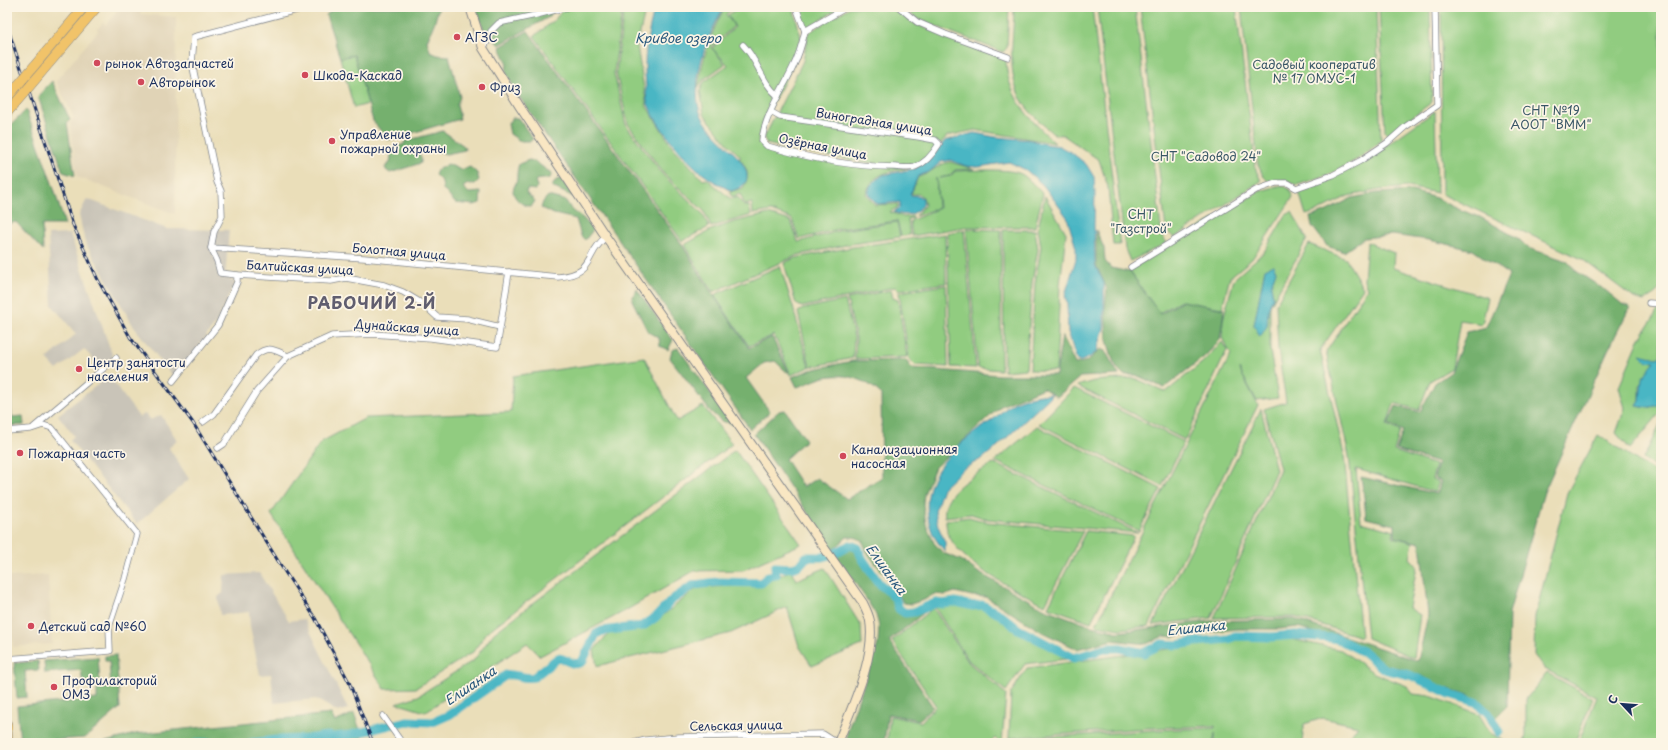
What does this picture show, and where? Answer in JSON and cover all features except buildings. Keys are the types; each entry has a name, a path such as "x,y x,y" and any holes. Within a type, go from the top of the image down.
{"main road":[{"path":"7,98 84,7"},
{"path":"7,112 97,7"},
{"path":"470,7 483,48 520,107 606,237 863,603 870,619 871,636 869,659 837,743"},
{"path":"7,724 8,743"}],"street":[{"path":"237,275 220,273 217,261 211,248 214,232 222,216 221,191 217,182 192,63 194,37 308,7"},
{"path":"483,48 489,40 491,31 498,23 536,16 567,7"},
{"path":"771,112 794,66 805,31 796,7"},
{"path":"805,31 846,7"},
{"path":"899,7 917,22 1008,57"},
{"path":"1132,267 1256,190 1276,184 1288,183 1296,188 1333,175 1360,161 1387,143 1405,127 1437,105 1434,7"},
{"path":"743,45 751,53 765,82 778,96"},
{"name":"Озёрная улица","path":"771,112 762,136 762,141 767,146 812,157 870,167 913,167"},
{"name":"Виноградная улица","path":"771,112 780,117 936,140 939,144 932,155 922,163 913,167"},
{"name":"Болотная улица","path":"211,248 364,258 565,277 583,270 590,260 598,243 606,237"},
{"name":"Дунайская улица","path":"218,448 224,444 257,391 288,356 332,336 345,334 372,334 431,338 497,346 509,272"},
{"name":"Балтийская улица","path":"173,382 218,325 237,282 237,275 330,281 346,278 384,285 403,292 423,304 437,317 467,319 500,327"},
{"path":"1649,303 1661,304"},
{"path":"203,422 214,414 256,355 264,349 271,349 288,356"},
{"path":"34,427 116,358"},
{"path":"7,431 46,426 52,428 137,534 125,579 109,627 110,651 7,659"},
{"path":"383,716 402,743"},
{"name":"Сельская улица","path":"634,743 646,740 679,737 823,734 837,743"}],"shaded area":[{"name":"Авторынок","path":"121,7 138,7 141,14 176,17 175,214 77,177 70,123 74,118 56,81 98,31 97,30 103,22 106,25"},
{"path":"87,199 167,229 229,230 225,277 235,282 216,323 178,373 171,374 134,327 85,242 79,215"},
{"path":"70,234 113,357 100,367 84,349 57,370 47,359 76,334 52,305 48,235"},
{"path":"109,376 139,417 145,414 150,420 161,415 177,440 169,448 189,479 137,524 70,440 74,436 58,415"},
{"path":"259,573 289,621 304,619 348,709 338,712 316,699 274,703 271,674 260,675 250,627 249,612 220,615 218,597 223,593 224,575"},
{"name":"Детский сад №60","path":"48,575 52,644 13,647 8,577"}],"green space":[{"path":"336,7 439,7 427,41 430,51 437,55 449,56 460,97 457,105 460,119 388,140 373,121 354,55 340,58 326,15"},
{"path":"476,7 557,7 549,17 499,45 483,28"},
{"path":"575,7 620,7 622,10 614,73 626,125 662,174 702,213 709,227 682,241 534,36 555,20 561,11"},
{"path":"624,7 646,7 637,46 647,107 672,146 703,180 707,179 731,199 738,197 744,206 749,206 751,215 711,227 704,211 664,174 628,124 616,73"},
{"path":"725,7 735,7 726,14 734,26 711,47 725,64 704,79 698,88 708,46 715,26"},
{"path":"736,7 793,7 801,37 799,53 766,114 758,140 764,147 812,160 909,168 888,172 877,177 869,187 866,194 875,205 898,204 898,207 890,212 904,217 913,216 913,218 908,219 910,235 901,236 897,221 839,229 799,239 792,219 771,211 753,214 752,203 745,205 740,194 732,197 729,192 743,188 747,180 746,169 739,158 741,157 727,143 704,114 700,91 704,82 728,65 712,48 735,27 728,15 737,9"},
{"path":"798,7 841,7 807,28 804,26"},
{"path":"850,7 895,7 915,24 1006,58 1010,84 1015,95 1036,125 1055,143 975,130 947,136 932,153 919,164 893,166 813,154 767,144 764,138 803,61 808,33"},
{"path":"903,7 1009,7 1007,48 1003,52 917,19"},
{"path":"1014,7 1092,7 1120,245 1113,245 1108,187 1099,160 1063,135 1053,134 1029,111 1017,91 1012,68"},
{"name":"СНТ \"Газстрой\"","path":"1097,7 1135,7 1162,236 1167,243 1130,261 1125,249"},
{"name":"СНТ \"Садовод 24\"","path":"1140,7 1236,7 1256,170 1261,181 1174,238 1166,230"},
{"name":"Садовый кооператив № 17 ОМУС-1","path":"1241,7 1376,7 1381,141 1358,159 1330,174 1297,185 1286,180 1274,182 1268,181 1263,176 1258,165"},
{"path":"1379,7 1430,7 1432,102 1388,135 1385,132"},
{"name":"СНТ №19 АООТ \"ВММ\"","path":"1441,7 1661,7 1661,288 1651,297 1644,301 1634,298 1582,259 1442,194"},
{"path":"528,31 681,243 749,348 772,337 790,375 775,361 764,363 746,378 770,412 750,429 520,98 506,73 507,62 500,47"},
{"path":"354,55 368,104 354,108 340,58"},
{"path":"52,81 70,120 67,123 75,176 63,172 38,96"},
{"path":"26,110 65,225 42,225 43,251 16,222 7,224 7,129"},
{"path":"1435,111 1437,193 1408,187 1379,190 1348,196 1318,211 1306,215 1299,192 1329,179 1381,149"},
{"path":"512,118 518,118 533,139 531,141 520,141 510,134 508,124"},
{"path":"443,131 464,146 465,150 446,154 420,146 416,149 421,157 421,163 390,173 386,170 385,167 390,163 394,148 404,144 405,141"},
{"path":"529,160 535,162 552,173 550,178 535,181 537,186 536,190 527,189 526,193 535,201 531,207 519,202 513,191 517,180 519,164"},
{"path":"950,162 974,169 955,170 949,176 939,178 951,176 955,171 990,170 1009,171 1026,177 1043,194 1035,227 964,227 912,236 910,221 939,208 936,178 938,208 915,216 925,205 923,197 918,194 911,194 918,177 927,174 945,163"},
{"path":"448,164 461,170 470,167 477,173 479,180 475,184 468,184 463,187 469,193 481,192 480,203 474,205 455,203 443,189 442,182 435,175 437,170"},
{"path":"561,178 574,197 552,187 555,181"},
{"path":"1282,185 1289,189 1293,197 1252,259 1230,277 1222,308 1181,301 1159,313 1129,270 1260,191"},
{"path":"1412,191 1436,198 1458,209 1480,217 1519,239 1528,248 1567,261 1576,271 1605,290 1622,304 1630,307 1608,350 1544,492 1509,613 1507,706 1493,720 1489,709 1469,695 1436,685 1424,677 1399,668 1386,666 1378,662 1362,649 1335,636 1318,634 1298,627 1280,629 1238,629 1174,637 1164,636 1146,644 1112,640 1077,649 1042,632 986,597 972,596 955,592 946,595 934,594 924,600 911,604 903,603 892,584 869,555 860,540 847,537 833,550 754,434 779,411 785,410 806,440 785,459 803,487 817,478 847,499 882,477 881,394 875,388 861,380 845,376 829,376 797,387 792,377 810,370 852,361 906,360 911,368 1000,375 1056,375 1062,336 1075,364 1088,361 1100,349 1105,351 1119,375 1080,377 1057,397 1043,388 1001,406 935,467 924,494 923,505 926,524 934,543 943,553 961,560 979,573 1045,609 1091,626 1118,632 1210,621 1294,619 1418,661 1428,615 1420,543 1395,537 1395,525 1366,518 1361,477 1437,494 1441,481 1434,478 1438,463 1396,450 1403,431 1388,424 1396,406 1420,412 1435,383 1451,372 1467,332 1486,327 1509,275 1473,250 1429,240 1392,235 1364,238 1344,252 1327,246 1312,226 1310,217 1325,212 1352,198 1377,193"},
{"path":"548,196 566,201 571,209 584,219 593,230 585,240 581,236 576,219 554,214 541,208 543,202"},
{"path":"1045,196 1066,233 1060,285 1056,371 1030,370 1035,283 1041,247 1038,228"},
{"path":"1292,212 1307,239 1270,306 1270,350 1278,398 1257,401 1239,369 1258,405 1149,626 1120,629 1096,625 1231,354 1222,338 1223,320 1234,279 1264,252 1286,215","holes":["1265,269 1276,271 1271,285 1273,297 1268,310 1267,326 1254,325"]},
{"path":"768,214 791,221 798,242 842,230 897,222 900,237 851,244 798,255 713,292 684,245 711,230 734,222"},
{"path":"966,229 1001,230 1001,370 978,368"},
{"path":"964,230 976,368 951,367 947,233"},
{"path":"1003,230 1035,230 1038,249 1032,283 1026,369 1004,371"},
{"path":"1096,230 1104,248 1105,261 1111,268 1130,272 1160,314 1183,301 1224,309 1220,340 1205,356 1164,388 1136,375 1124,375 1117,368 1113,360 1107,340 1105,307 1107,289 1096,265"},
{"path":"945,234 946,283 899,290 895,287 802,307 796,304 784,263 795,258 853,247"},
{"path":"1367,242 1394,253 1393,268 1488,298 1482,324 1460,320 1452,368 1430,381 1419,410 1394,403 1387,425 1400,431 1394,451 1436,465 1432,479 1439,482 1435,492 1356,469 1361,522 1394,531 1393,537 1413,542 1410,558 1417,566 1409,608 1420,615 1414,658 1367,638 1349,456 1326,352 1367,289 1364,280"},
{"path":"1309,244 1346,259 1363,288 1320,350 1344,455 1361,637 1295,617 1214,618 1280,469 1264,409 1286,402 1278,349 1276,304"},
{"path":"780,266 809,367 791,375 774,335 749,346 714,295"},
{"path":"946,285 948,367 915,365 909,359 899,292"},
{"path":"636,288 673,340 668,350 660,346 659,338 648,332 632,300"},
{"path":"891,290 893,298 898,300 907,357 855,359 856,338 847,299"},
{"path":"845,300 854,337 853,358 810,367 798,312 803,309"},
{"path":"1659,309 1661,310 1661,356 1657,358 1641,355 1647,361 1655,362 1640,386 1640,401 1637,406 1649,407 1656,406 1661,403 1660,413 1630,449 1616,433 1625,408 1619,387 1639,340"},
{"path":"1222,342 1227,350 1185,440 1077,386 1094,381 1134,378 1166,392 1203,362"},
{"path":"678,348 733,424 721,421 710,411 670,358 672,350"},
{"path":"7,352 12,417 23,416 24,425 7,426"},
{"path":"644,357 677,421 703,406 732,444 487,632 473,652 416,688 385,689 271,514 321,442 366,418 511,412 513,376"},
{"path":"1074,388 1184,442 1162,486 1039,424"},
{"path":"1261,409 1276,470 1211,618 1153,625"},
{"path":"1661,422 1661,471 1643,459"},
{"path":"1037,426 1161,489 1139,531 995,461"},
{"path":"1598,435 1661,476 1661,743 1594,743 1579,741 1597,697 1545,669 1534,655 1535,616 1567,493"},
{"path":"735,450 801,544 743,570 694,571 625,611 540,656 527,643 425,712 396,703 418,696 474,660 494,633"},
{"path":"993,463 1138,533 987,519 971,514 945,517 945,508 948,499 954,492 969,479"},
{"path":"969,517 987,522 1083,531 1045,605 984,571 969,560 957,547 948,534 946,520"},
{"path":"1086,531 1134,536 1091,622 1048,607"},
{"path":"851,542 856,543 877,576 894,595 897,604 903,610 916,609 931,603 931,607 889,641 933,707 919,720 888,714 884,743 851,743 847,738 847,732 878,644 879,626 876,615 867,600 837,557"},
{"path":"825,568 861,626 862,645 812,666 799,646 787,607 731,633 597,666 594,650 610,632 646,626 655,622 697,588 762,584 791,570 796,580"},
{"path":"953,600 985,604 998,610 1011,621 1075,658 1025,664 1006,691 969,661 934,606 933,601"},
{"path":"933,608 969,663 1006,694 1002,743 995,738 990,743 887,743 890,716 921,722 936,706 892,641"},
{"path":"1257,637 1286,638 1341,650 1374,673 1407,686 1413,694 1430,696 1479,714 1490,733 1503,740 1503,743 1343,743 1358,726 1323,718 1304,724 1302,743 1215,743 1215,733 1213,743 1008,743 1009,740 1155,730 1215,728 1215,726 1148,728 1009,738 1011,693 1027,668"},
{"path":"116,655 120,708 85,738 20,742 17,706 97,699 97,689 111,687 109,661 105,661 105,656"},
{"path":"98,657 100,683 83,685 81,670 45,673 44,661"},
{"path":"38,661 39,670 25,671 27,697 17,698 14,663"},
{"path":"1547,673 1593,698 1575,742 1581,743 1524,743 1526,735 1526,699"},
{"path":"354,713 363,738 353,743 102,743 135,734 331,714 335,722"}],"water":[{"name":"Кривое озеро","path":"655,7 724,7 712,30 702,58 697,86 700,112 704,120 710,129 740,160 747,175 745,184 735,190 732,191 720,185 696,168 664,132 648,104 646,93 645,55"},
{"path":"974,133 995,137 1031,140 1059,146 1072,153 1086,164 1094,177 1095,265 1104,283 1104,328 1097,351 1090,357 1077,361 1068,332 1067,303 1065,295 1076,259 1076,248 1067,217 1043,185 1026,170 1009,162 978,167 966,166 950,160 941,162 929,172 918,176 910,195 923,198 923,205 914,213 907,215 894,212 900,207 900,202 877,204 868,194 870,186 883,175 914,169 930,159 945,141"},
{"path":"1273,265 1276,271 1271,285 1273,297 1268,310 1267,326 1260,337 1254,325 1265,269"},
{"path":"1640,354 1657,358 1661,356 1661,403 1652,407 1637,406 1640,401 1642,378 1655,362 1647,361"},
{"path":"1051,394 1049,398 999,445 983,458 963,469 943,488 935,511 938,526 945,542 945,551 938,543 934,535 928,516 927,500 930,486 936,473 955,449 1010,405 1027,398"}],"waterway":[{"name":"Елшанка","path":"251,743 350,735 407,721 433,722 449,715 506,675 527,678 534,677 558,658 575,664 582,662 596,634 602,631 643,626 656,617 673,599 694,585 718,582 761,583 769,576 776,575 775,567 796,567 800,565 806,557 822,557 836,553 850,545 858,548 862,558 878,582 895,598 899,609 905,613 914,612 936,603 943,604 956,602 972,606 982,605 1001,615 1018,629 1074,658 1108,648 1120,648 1144,653 1162,644 1177,645 1229,639 1235,636 1271,637 1296,635 1338,639 1364,652 1384,669 1410,675 1450,694 1476,702 1489,714 1499,732"},
{"name":"Елшанка","path":"196,743 222,743"}],"tram line":[{"path":"7,108 92,7"}],"railway":[{"path":"7,26 73,225 98,280 130,337 193,423 315,618 349,682 373,743"}],"place":[{"name":"АГЗС","path":"457,37"},
{"name":"рынок Автозапчастей","path":"97,63"},
{"name":"Шкода-Каскад","path":"305,75"},
{"name":"Авторынок","path":"141,82"},
{"name":"Фриз","path":"482,87"},
{"name":"Управление пожарной охраны","path":"332,141"},
{"name":"Центр занятости населения","path":"79,369"},
{"name":"Пожарная часть","path":"20,453"},
{"name":"Канализационная насосная","path":"843,456"},
{"name":"Детский сад №60","path":"31,626"},
{"name":"Профилакторий ОМЗ","path":"54,687"}],"district":[{"name":"РАБОЧИЙ 2‑Й","path":"372,302"}]}
